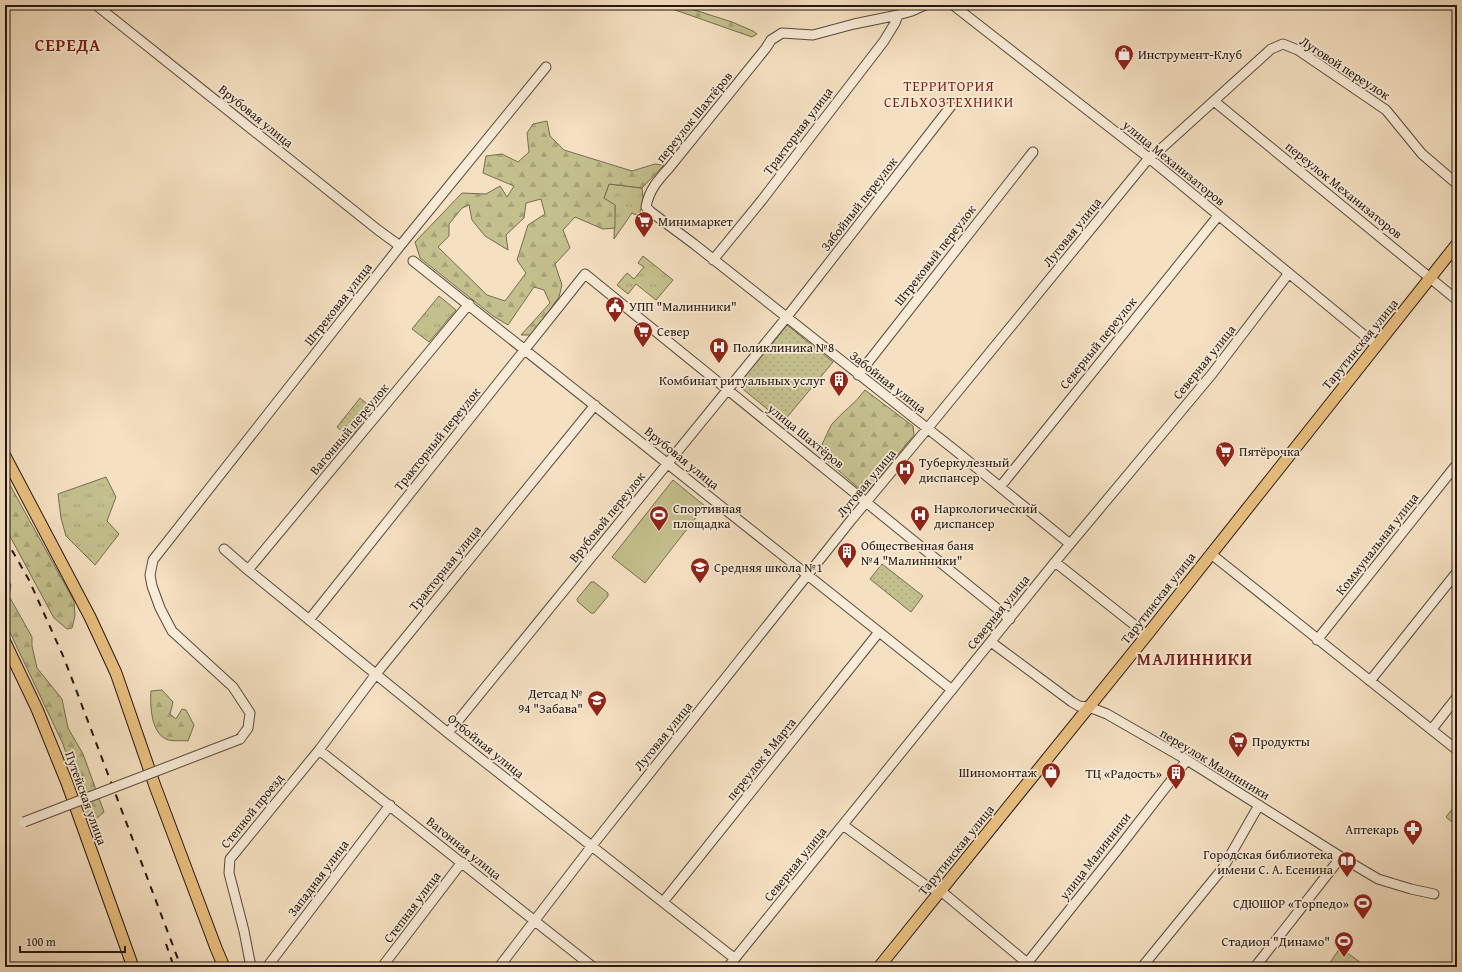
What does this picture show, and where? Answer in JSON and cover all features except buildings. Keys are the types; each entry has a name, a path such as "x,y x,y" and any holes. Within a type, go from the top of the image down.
{"main road":[{"name":"Тарутинская улица","path":"879,967 1147,635 1457,244"},
{"path":"5,456 90,617 116,673 155,786 224,967"},
{"name":"Путейская улица","path":"5,642 37,709 67,783 133,967"}],"street":[{"name":"Врубовая улица","path":"96,5 400,246"},
{"path":"898,15 912,11 924,5"},
{"name":"улица Механизаторов","path":"953,5 1149,158 1376,345"},
{"name":"переулок Шахтёров","path":"651,212 646,207 648,196 656,182 710,118 771,40 782,33 813,35 854,24 898,15"},
{"name":"Тракторная улица","path":"713,260 762,200 884,41 898,15"},
{"name":"Луговая улица","path":"499,967 591,846 866,501 927,429 1149,158 1271,49 1283,44"},
{"name":"Луговой переулок","path":"1283,44 1298,50 1386,110 1422,154 1457,184"},
{"name":"Штрековая улица","path":"24,822 240,739 248,728 250,713 233,687 172,631 160,608 152,586 150,575 153,560 400,246 546,67"},
{"name":"переулок Механизаторов","path":"1214,101 1431,277 1457,300"},
{"name":"Забойный переулок","path":"786,318 951,106"},
{"name":"Штрековый переулок","path":"858,375 1033,152"},
{"name":"Забойная улица","path":"651,212 956,451 1070,544"},
{"name":"Северный переулок","path":"1000,487 1218,216"},
{"name":"Врубовая улица","path":"413,261 952,690"},
{"name":"Северная улица","path":"728,967 1055,562 1212,374 1289,273"},
{"name":"Тракторный переулок","path":"309,620 585,274"},
{"name":"улица Шахтёров","path":"585,274 1010,619"},
{"name":"Вагонный переулок","path":"248,570 468,304"},
{"name":"Врубовой переулок","path":"448,733 786,318"},
{"name":"Тракторная улица","path":"319,750 376,674 595,405"},
{"name":"Коммунальная улица","path":"1317,640 1457,464"},
{"name":"Отбойная улица","path":"224,549 448,733 734,958"},
{"path":"1211,554 1317,640 1457,750"},
{"path":"1055,562 1147,635"},
{"path":"1370,681 1457,572"},
{"name":"переулок 8 Марта","path":"663,902 879,632"},
{"name":"переулок Малинники","path":"991,642 1072,702 1079,706 1089,707 1107,714 1187,760 1378,879 1434,894"},
{"path":"1432,729 1457,697"},
{"name":"Вагонная улица","path":"319,750 593,967"},
{"name":"Степной проезд","path":"251,967 244,931 229,874 230,858 319,750"},
{"name":"улица Малинники","path":"1027,966 1187,760"},
{"name":"Западная улица","path":"267,967 390,805"},
{"path":"1142,967 1223,868 1259,805"},
{"path":"843,825 928,887 941,892 1027,966"},
{"path":"1255,967 1341,857"},
{"name":"Степная улица","path":"382,967 462,862"}],"green space":[{"path":"661,5 679,5 732,22 757,34 752,37"},
{"path":"547,121 550,136 564,150 632,171 655,164 664,165 642,188 609,184 604,198 615,205 615,228 603,229 575,217 563,230 570,248 555,264 562,285 559,297 532,335 521,335 550,303 544,290 534,287 508,325 493,316 420,258 415,242 462,193 486,194 500,186 507,197 514,186 483,173 486,156 502,154 518,162 529,152 527,133 533,124","holes":["541,199 545,214 528,225 517,260 526,273 505,301 487,295 438,247 449,236 449,224 462,208 469,205 472,220 485,236 508,250 506,235 524,218 526,203"]},
{"path":"609,184 642,188 644,206 640,210 641,217 632,213 614,239 615,206 604,198"},
{"path":"643,256 673,280 656,300 636,284 628,294 617,285 627,273 634,279 644,267 638,263"},
{"path":"439,296 456,310 429,342 412,329"},
{"path":"787,325 833,362 783,422 738,385"},
{"path":"865,390 913,426 914,435 869,490 861,490 817,452 832,424"},
{"path":"360,398 373,409 350,438 337,427"},
{"path":"5,476 74,601 75,616 72,628 67,629 54,618 5,527"},
{"path":"106,477 116,497 107,521 119,534 95,565 66,536 61,518 58,494"},
{"name":"Спортивная площадка","path":"673,480 705,506 645,583 612,557"},
{"path":"882,564 923,596 911,612 870,579"},
{"path":"5,575 11,585 9,596 32,637 32,646 37,668 62,699 68,728 83,754 104,812 96,819 86,815 63,744 5,622"},
{"path":"591,582 594,582 608,593 608,596 594,613 591,613 578,602 577,599"},
{"path":"162,690 173,702 170,714 176,719 182,709 186,710 194,725 188,741 168,740 161,736 157,731 152,718 151,691"},
{"path":"1457,803 1457,826 1446,817"},
{"name":"Стадион \"Динамо\"","path":"1340,948 1367,967 1327,967"}],"railway":[{"path":"5,538 29,580 64,658 181,967"},
{"path":"166,944 174,967"}],"place":[{"name":"Инструмент-Клуб","path":"1124,71"},
{"name":"Минимаркет","path":"644,238"},
{"name":"УПП \"Малинники\"","path":"615,323"},
{"name":"Север","path":"643,348"},
{"name":"Поликлиника №8","path":"719,364"},
{"name":"Комбинат ритуальных услуг","path":"839,397"},
{"name":"Пятёрочка","path":"1225,468"},
{"name":"Туберкулезный диспансер","path":"905,486"},
{"name":"Спортивная площадка","path":"659,532"},
{"name":"Наркологический диспансер","path":"920,532"},
{"name":"Общественная баня №4 \"Малинники\"","path":"847,569"},
{"name":"Средняя школа №1","path":"700,584"},
{"name":"Детсад № 94 \"Забава\"","path":"597,717"},
{"name":"Продукты","path":"1238,758"},
{"name":"Шиномонтаж","path":"1051,789"},
{"name":"ТЦ «Радость»","path":"1176,790"},
{"name":"Аптекарь","path":"1413,846"},
{"name":"Городская библиотека имени С. А. Есенина","path":"1347,878"},
{"name":"СДЮШОР «Торпедо»","path":"1363,920"},
{"name":"Стадион \"Динамо\"","path":"1344,958"}],"district":[{"name":"СЕРЕДА","path":"68,44"},
{"name":"ТЕРРИТОРИЯ СЕЛЬХОЗТЕХНИКИ","path":"949,94"},
{"name":"МАЛИННИКИ","path":"1195,658"}]}
